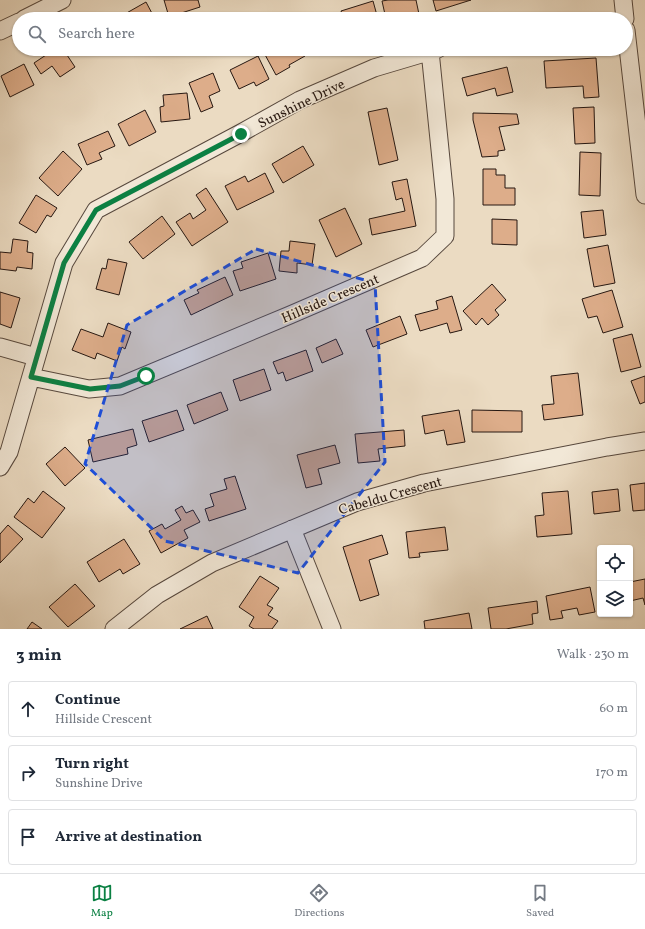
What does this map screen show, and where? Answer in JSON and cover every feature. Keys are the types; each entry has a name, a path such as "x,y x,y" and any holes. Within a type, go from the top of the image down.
{"street":[{"path":"38,12 62,0"},
{"path":"622,0 624,12"},
{"path":"0,31 12,25"},
{"name":"Sunshine Drive","path":"0,467 9,452 64,263 96,210 241,134 300,100 374,68 414,56"},
{"name":"Hillside Crescent","path":"31,377 90,389 120,386 422,258 445,236 445,199 434,56"},
{"path":"629,56 645,195"},
{"path":"0,347 36,357"},
{"name":"Cabeldu Crescent","path":"114,629 157,595 212,563 357,502 424,483 645,441"},
{"path":"292,529 332,629"}],"highlighted area":[{"path":"256,249 375,283 385,462 298,573 165,541 85,464 127,325"}],"building":[{"path":"164,0 198,0 200,7 184,12 168,12"},
{"path":"416,0 419,12 384,12 382,1"},
{"path":"433,0 471,0 436,11"},
{"path":"373,1 376,12 341,12"},
{"path":"146,2 151,12 128,12"},
{"path":"44,56 68,56 75,67 60,77 52,66 41,74 34,63"},
{"path":"258,56 269,79 256,86 254,82 239,89 230,70"},
{"path":"266,56 305,56 289,65 290,67 276,75"},
{"path":"596,58 599,97 584,98 583,86 546,88 544,61"},
{"path":"24,64 34,85 10,97 1,76"},
{"path":"507,67 513,92 497,96 495,88 467,96 462,78"},
{"path":"213,73 220,91 209,96 213,107 201,112 189,83"},
{"path":"187,93 190,119 161,122 160,107 164,106 163,95"},
{"path":"594,107 595,143 575,144 573,108"},
{"path":"387,108 398,160 379,165 368,112"},
{"path":"145,110 156,132 129,146 118,124"},
{"path":"473,113 517,114 519,124 499,127 505,150 498,151 498,156 482,157 473,120"},
{"path":"108,131 115,146 99,153 102,159 87,165 78,144"},
{"path":"303,146 314,165 283,183 272,164"},
{"path":"63,151 82,169 58,196 39,178"},
{"path":"580,152 601,153 600,196 579,195"},
{"path":"483,169 496,169 496,175 505,175 505,188 515,188 515,205 483,205"},
{"path":"265,173 274,192 237,210 225,186 245,176 248,182"},
{"path":"407,179 416,226 372,235 369,219 405,211 402,198 396,200 392,182"},
{"path":"206,188 228,222 192,246 176,222 190,213 193,219 206,210 196,195"},
{"path":"36,195 57,208 51,217 47,215 36,233 19,223"},
{"path":"345,208 362,244 336,257 319,220"},
{"path":"603,210 606,235 584,238 581,212"},
{"path":"162,216 175,234 143,259 129,242"},
{"path":"492,219 517,220 517,245 492,244"},
{"path":"13,239 28,241 27,252 33,253 32,269 17,267 16,271 0,269 0,252 11,253"},
{"path":"290,241 315,244 312,265 297,263 297,273 279,271 281,251 289,251"},
{"path":"608,245 615,283 594,287 587,249"},
{"path":"268,253 276,279 240,291 233,271 243,268 241,262"},
{"path":"108,259 127,263 119,295 96,289 102,268 106,269"},
{"path":"225,277 233,295 191,315 184,300 199,293 197,290"},
{"path":"492,284 506,300 495,310 499,315 488,325 482,318 476,325 463,311"},
{"path":"612,290 623,327 603,333 597,316 588,318 582,299"},
{"path":"0,292 20,298 11,328 0,324"},
{"path":"452,296 462,330 450,333 447,323 420,331 415,315 438,309 436,301"},
{"path":"400,316 407,334 373,347 366,330"},
{"path":"108,323 131,332 125,349 122,347 117,361 97,353 95,359 72,350 81,329 103,337"},
{"path":"632,334 641,367 621,372 613,339"},
{"path":"336,339 343,354 322,363 316,348"},
{"path":"306,350 313,371 286,381 283,372 278,374 273,362"},
{"path":"264,369 271,390 240,401 233,380"},
{"path":"578,373 583,415 544,420 542,405 554,404 551,376"},
{"path":"645,376 645,402 640,404 631,381"},
{"path":"221,392 228,410 194,424 187,405"},
{"path":"177,410 184,430 149,442 142,421"},
{"path":"459,410 465,442 447,445 444,430 425,434 422,416"},
{"path":"472,410 522,411 522,432 472,432"},
{"path":"133,429 137,445 127,448 128,454 93,462 88,440"},
{"path":"404,430 405,446 378,449 380,461 358,463 355,434"},
{"path":"335,445 340,463 318,469 322,484 306,488 297,455"},
{"path":"65,447 85,468 65,486 46,464"},
{"path":"235,476 246,509 209,521 205,509 214,506 210,494 227,489 224,479"},
{"path":"645,483 645,510 633,511 630,485"},
{"path":"618,489 620,511 594,514 592,492"},
{"path":"43,491 65,508 42,538 14,517 28,498 34,503"},
{"path":"568,491 572,534 537,537 535,516 544,515 542,493"},
{"path":"182,506 186,513 193,510 200,522 184,530 188,538 161,553 149,531 162,524 165,529 181,520 175,510"},
{"path":"8,525 23,539 0,563 0,534"},
{"path":"445,527 448,550 419,553 420,557 409,558 406,532"},
{"path":"382,535 388,554 369,560 379,595 360,601 343,547"},
{"path":"124,539 140,564 123,574 120,569 99,582 87,562"},
{"path":"260,576 279,588 267,605 273,608 268,615 278,621 272,629 254,629 249,626 254,617 239,607"},
{"path":"645,579 645,605 643,598 633,600 633,581"},
{"path":"75,584 95,606 68,627 49,607"},
{"path":"590,587 595,612 579,615 577,608 561,611 563,618 550,620 546,596"},
{"path":"537,601 538,613 532,614 533,624 506,629 491,629 488,608"},
{"path":"469,613 472,629 425,629 424,621"},
{"path":"207,616 213,629 180,629"},
{"path":"32,622 42,629 27,629"}],"route":[{"path":"146,376 120,386 90,389 31,377 64,263 96,210 241,134"}]}
